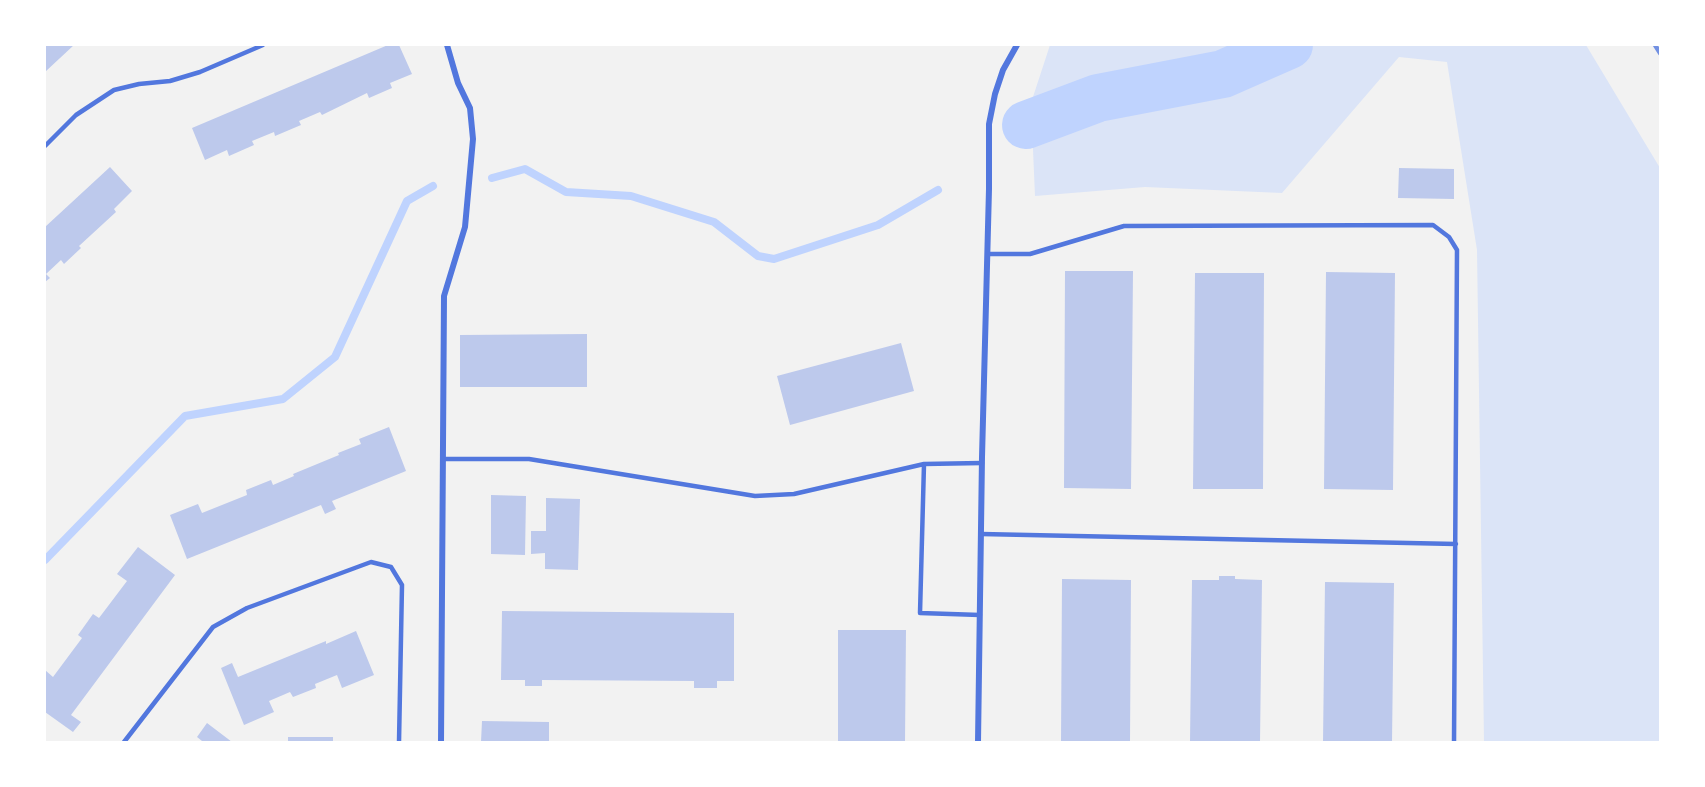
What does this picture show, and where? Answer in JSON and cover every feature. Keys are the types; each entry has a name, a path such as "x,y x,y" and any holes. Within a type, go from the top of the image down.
{"street":[{"path":"441,742 444,296 465,227 473,138 470,108 458,83 447,45"},
{"path":"978,742 981,463 988,254 989,124 995,94 1017,45"}],"lane":[{"path":"45,147 76,115 114,90 139,84 170,81 200,72 263,45"},
{"path":"988,254 1030,254 1124,226 1433,225 1449,237 1457,250 1454,742"},
{"path":"444,459 530,459 755,496 794,494 924,464 981,463"},
{"path":"924,464 920,613 980,615"},
{"path":"981,534 1455,544"},
{"path":"124,742 213,627 247,608 371,562 391,567 402,585 399,742"}],"shaded area":[{"path":"1050,45 1586,45 1660,168 1660,742 1484,742 1477,250 1447,62 1399,57 1282,193 1145,187 1035,196 1031,103"}],"building":[{"path":"45,45 74,45 45,72"},
{"path":"388,45 399,45 412,74 390,83 392,88 369,98 367,93 322,115 320,112 299,121 301,125 275,136 274,132 252,141 254,145 229,156 227,150 205,160 192,128"},
{"path":"110,167 132,191 114,209 116,212 79,246 81,248 64,264 61,260 46,274 50,278 45,282 45,227"},
{"path":"1399,168 1454,169 1454,199 1398,198"},
{"path":"1065,271 1133,271 1131,489 1064,488"},
{"path":"1326,272 1395,273 1393,490 1324,489"},
{"path":"1195,273 1264,273 1263,489 1193,489"},
{"path":"587,334 587,387 460,387 460,335"},
{"path":"901,343 914,391 790,425 777,376"},
{"path":"389,427 406,471 332,501 336,509 325,514 321,505 187,559 170,515 198,504 202,513 247,495 246,490 271,480 273,485 361,444 359,439"},
{"path":"491,495 526,496 525,555 491,554"},
{"path":"546,498 580,499 578,570 545,569 545,553 531,554 531,531 546,531"},
{"path":"138,547 175,575 71,715 81,722 73,732 45,712 45,670 53,677 82,638 78,635 93,614 99,618 127,581 117,574"},
{"path":"1219,576 1262,580 1260,742 1190,742 1192,580 1219,580"},
{"path":"1062,579 1131,580 1130,742 1061,742"},
{"path":"1325,582 1394,583 1392,742 1323,742"},
{"path":"502,611 734,613 734,681 717,681 717,688 694,688 694,681 542,680 542,686 525,686 525,680 501,680"},
{"path":"838,630 906,630 905,742 838,742"},
{"path":"356,631 374,675 342,688 337,675 315,684 316,688 293,697 290,692 269,701 274,712 244,725 221,668 232,663 238,677"},
{"path":"482,721 549,722 549,742 481,742"},
{"path":"207,723 232,742 201,742 197,737"},
{"path":"288,737 333,737 333,742 288,742"}],"waterway":[{"path":"1026,125 1098,98 1223,74 1289,45"},
{"path":"492,178 525,169 566,192 631,196 714,222 758,256 774,259 878,225 938,190"},
{"path":"45,560 185,416 283,399 335,357 407,201 433,186"}],"railway":[{"path":"1655,45 1660,53"}]}
